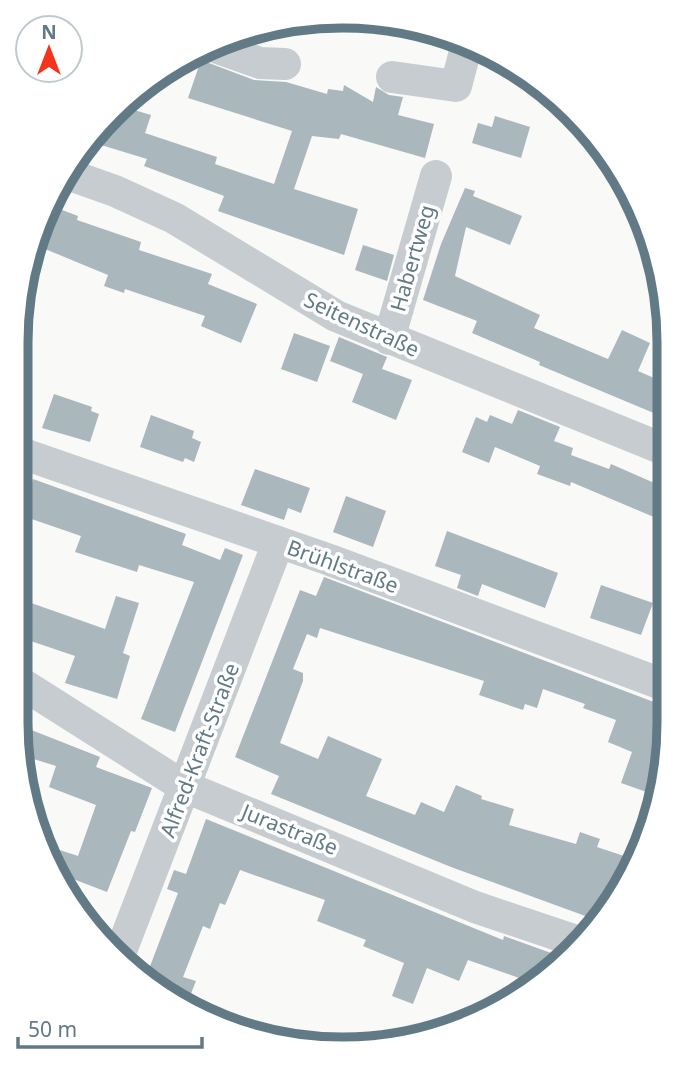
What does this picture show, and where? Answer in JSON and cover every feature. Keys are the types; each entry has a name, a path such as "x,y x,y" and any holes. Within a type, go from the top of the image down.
{"street":[{"path":"225,51 260,63 285,64"},
{"path":"392,78 456,86 465,53"},
{"name":"Habertweg","path":"389,339 436,176"},
{"name":"Seitenstraße","path":"75,177 115,191 174,218 308,302 389,339 657,448"},
{"name":"Brühlstraße","path":"28,456 278,543 657,682"},
{"name":"Alfred-Kraft-Straße","path":"122,947 278,543"},
{"name":"Jurastraße","path":"28,688 183,786 464,902 571,939"}],"building":[{"path":"202,60 254,80 286,82 327,94 328,89 343,91 344,85 373,102 376,87 389,95 403,97 398,115 434,124 425,158 341,134 339,139 312,136 294,189 358,209 344,255 218,211 224,196 144,166 147,159 99,144 132,109 151,115 145,133 217,157 215,164 274,184 292,131 188,98"},
{"path":"495,116 530,127 521,158 472,143 478,123 492,127"},
{"path":"465,188 475,191 473,196 522,216 510,245 466,227 455,276 540,315 534,328 608,359 622,330 650,343 638,371 657,379 657,414 539,365 540,362 472,333 477,321 423,300 441,244"},
{"path":"58,208 78,216 77,220 141,242 139,250 212,274 208,284 257,304 241,343 201,326 205,316 125,289 124,293 104,286 108,275 43,248"},
{"path":"363,245 394,255 387,281 355,270"},
{"path":"294,333 330,346 317,382 281,369"},
{"path":"339,337 387,357 382,369 412,380 396,420 352,402 363,374 330,361"},
{"path":"54,394 92,407 91,411 99,414 90,442 42,428"},
{"path":"518,410 560,427 554,441 573,448 571,455 609,469 611,464 657,484 657,518 571,482 570,486 537,474 540,466 495,447 489,463 462,452 476,417 487,422 490,415 512,424"},
{"path":"151,415 194,431 192,438 201,442 194,462 185,458 183,462 140,447"},
{"path":"255,469 310,488 301,513 288,508 284,520 241,505"},
{"path":"33,479 186,534 182,545 220,560 225,548 243,555 175,732 141,719 194,582 139,565 137,572 75,552 81,536 28,518 28,484 31,485"},
{"path":"346,496 386,511 373,547 333,532"},
{"path":"447,531 558,573 545,608 482,584 478,596 457,588 461,575 435,566"},
{"path":"324,577 657,703 656,743 649,793 621,783 632,752 608,742 616,720 583,708 585,704 543,689 537,708 525,704 523,710 479,695 484,681 320,628 317,638 307,634 293,669 303,673 303,681 280,743 318,759 328,736 382,759 366,796 415,815 421,802 444,812 456,785 482,796 481,799 514,809 509,825 576,844 580,832 600,839 597,847 627,857 589,917 451,867 271,794 279,776 235,757 300,590 316,596"},
{"path":"601,585 653,603 641,635 590,618"},
{"path":"116,596 139,603 123,653 130,656 117,699 65,683 75,656 28,640 28,602 105,629"},
{"path":"28,729 100,757 96,767 152,788 135,832 131,831 107,892 68,877 54,848 78,856 96,805 49,787 56,766 30,758"},
{"path":"206,819 503,940 504,936 555,954 523,980 468,960 459,981 427,968 413,1004 392,996 404,963 363,946 366,940 317,921 325,900 240,870 225,905 220,903 210,929 203,926 183,977 196,981 189,997 149,970 178,893 167,889 174,870 186,874"}]}
